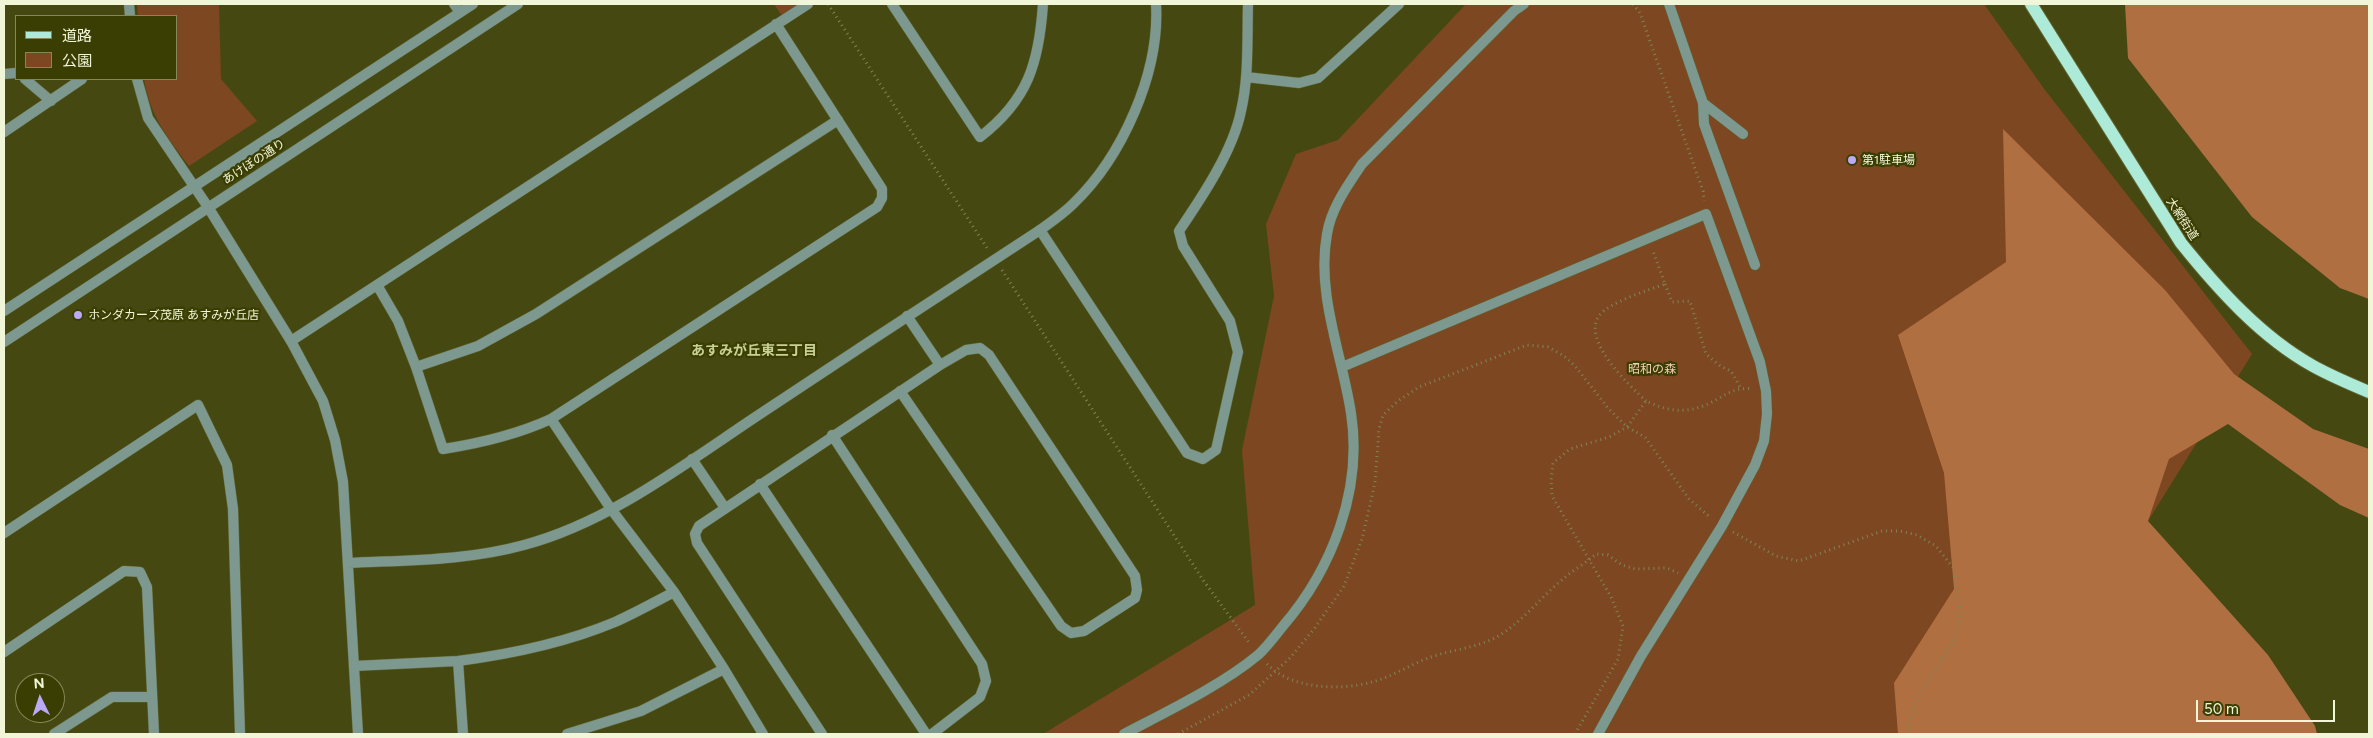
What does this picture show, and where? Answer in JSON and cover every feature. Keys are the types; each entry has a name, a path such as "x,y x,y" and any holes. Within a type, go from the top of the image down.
{"main road":[{"name":"大網街道","path":"2031,4 2181,244 2204,271 2275,340 2312,365 2369,392"}],"street":[{"name":"あけぼの通り","path":"4,311 457,8 473,4"},
{"name":"あけぼの通り","path":"4,342 208,206 518,4"},
{"path":"291,341 808,4"},
{"path":"892,4 980,137 1001,121 1032,72 1041,34 1043,4"},
{"path":"348,563 470,556 524,545 560,532 611,509 692,459 1040,230 1073,204 1100,173 1129,125 1148,73 1157,18 1156,4"},
{"path":"1040,230 1187,453 1203,460 1216,450 1238,352 1230,321 1183,246 1179,230 1204,193 1227,150 1241,113 1246,77 1248,4"},
{"path":"1246,77 1298,83 1318,78 1399,4"},
{"path":"1124,734 1173,708 1258,654 1299,607 1324,567 1342,522 1351,487 1354,445 1351,414 1323,272 1327,232 1343,191 1362,164 1514,11 1524,4"},
{"path":"1669,4 1703,103 1704,124 1756,265"},
{"path":"377,285 398,321 416,367 443,449 487,442 526,430 551,419 877,207 882,198 882,189 776,24"},
{"path":"26,80 51,101"},
{"path":"4,132 81,80"},
{"path":"137,80 148,118 208,206 291,341 323,401 335,440 342,482 358,734"},
{"path":"1703,103 1743,134"},
{"path":"416,367 478,346 536,314 838,120"},
{"path":"1342,367 1706,214 1760,362 1766,391 1767,414 1764,441 1755,466 1722,526 1641,656 1598,734"},
{"path":"907,316 940,365"},
{"path":"822,734 697,542 695,534 699,526 832,435 966,350 980,348 988,355 1135,576 1137,590 1135,598 1084,631 1071,633 1061,626 900,392"},
{"path":"4,533 198,405 227,465 233,509 240,734"},
{"path":"551,419 611,509 674,592 763,734"},
{"path":"832,435 982,664 986,681 980,697 932,734"},
{"path":"692,459 725,508"},
{"path":"760,484 926,734"},
{"path":"4,652 124,571 140,572 147,587 154,734"},
{"path":"354,666 458,661 499,656 550,645 616,622 674,592"},
{"path":"458,661 463,734"},
{"path":"567,734 641,711 724,670"},
{"path":"54,734 112,697 152,697"}],"path":[{"path":"1633,4 1640,13 1703,191 1706,214"},
{"path":"1648,238 1672,302 1690,301 1706,354 1720,366 1731,371 1740,387"},
{"path":"1664,284 1608,308 1599,316 1595,325 1596,338 1619,376 1646,401 1663,409 1682,411 1702,406 1740,387 1766,391"},
{"path":"1178,734 1249,694 1275,673 1314,629 1344,586 1370,512 1375,482 1379,429 1383,415 1398,401 1419,387 1527,345 1548,347 1564,356 1575,366 1608,408 1627,427 1645,438 1689,499 1722,526 1776,556 1799,561 1882,531 1900,531 1917,535 1936,546 1954,569 1961,617 1954,641 1914,704 1908,734"},
{"path":"1574,734 1618,659 1622,644 1623,626 1611,597 1552,496 1553,463 1570,450 1609,437 1627,427 1646,401"}],"green space":[{"path":"137,4 219,4 221,79 257,121 189,166 160,126 150,104 144,80 178,80 178,15 138,15"},
{"path":"774,4 801,4 782,16"},
{"name":"昭和の森","path":"1466,4 1984,4 2045,90 2252,354 2148,521 2261,734 1043,734 1255,605 1242,450 1274,296 1266,224 1296,154 1338,140"}],"shaded area":[{"path":"2125,4 2369,4 2369,299 2340,288 2252,217 2128,58"},
{"path":"2003,129 2165,290 2234,374 2313,429 2369,449 2369,518 2340,505 2228,424 2169,459 2148,521 2268,655 2315,726 2317,734 1898,734 1894,683 1954,589 1944,473 1898,335 2006,262"}],"place":[{"name":"第1駐車場","path":"1852,160"},
{"name":"ホンダカーズ茂原 あすみが丘店","path":"78,315"}],"district":[{"name":"あすみが丘東三丁目","path":"754,351"}]}
